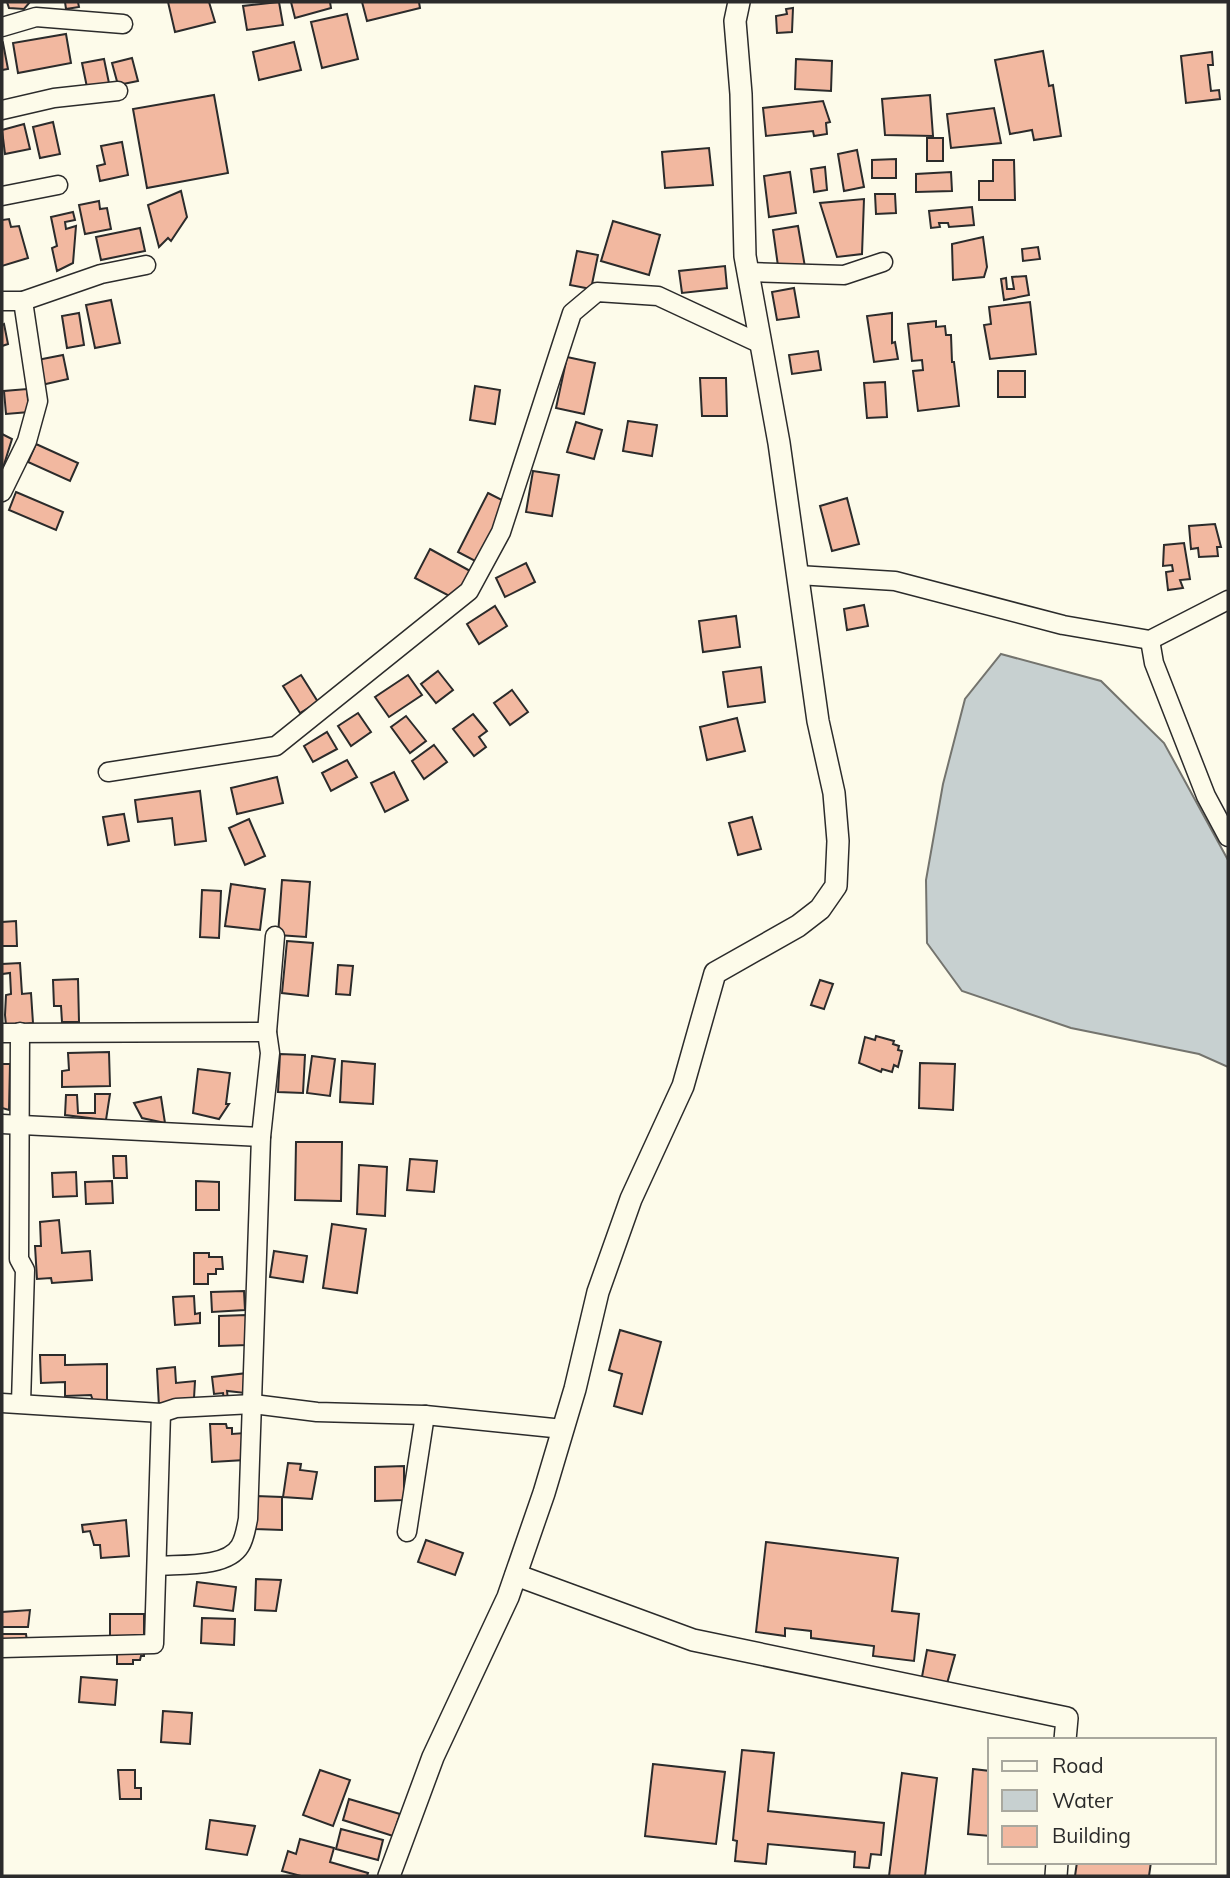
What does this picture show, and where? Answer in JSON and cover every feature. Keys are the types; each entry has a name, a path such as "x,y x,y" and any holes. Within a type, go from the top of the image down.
{"street":[{"path":"389,1876 433,1758 516,1575 563,1429 598,1292 631,1199 683,1086 715,973 798,926 820,909 835,886 838,841 834,793 818,721 798,575 748,272 741,179 741,94 735,21 738,2"},
{"path":"2,27 36,17 123,24"},
{"path":"2,110 54,98 118,92"},
{"path":"2,196 58,185"},
{"path":"748,272 844,275 883,262"},
{"path":"2,301 23,301 101,274 146,265"},
{"path":"108,772 276,746 469,591 500,532 572,313 597,292 658,296 761,344"},
{"path":"2,492 27,441 38,401 23,301"},
{"path":"798,575 895,581 1063,625 1150,640 1228,600"},
{"path":"1150,640 1154,663 1206,796 1228,837"},
{"path":"157,1566 219,1560 234,1553 241,1544 248,1519 261,1137 270,1053 267,1032 275,936"},
{"path":"20,1032 10,1124 10,1259 25,1270 21,1403"},
{"path":"2,1033 267,1032"},
{"path":"10,1124 261,1137"},
{"path":"2,1403 161,1413 176,1408 253,1404 317,1412 425,1415 563,1429"},
{"path":"2,1648 154,1644 161,1413"},
{"path":"407,1532 425,1415"},
{"path":"516,1575 693,1640 1067,1718 1065,1738"}],"water":[{"path":"1001,654 1101,681 1164,743 1228,860 1228,1067 1199,1054 1071,1028 962,991 927,943 926,880 943,784 965,699"}],"building":[{"path":"7,2 30,2 24,9 9,8"},
{"path":"65,2 78,2 79,7 66,9"},
{"path":"168,2 209,2 215,22 175,32"},
{"path":"279,2 283,25 247,30 243,6"},
{"path":"291,2 330,2 331,8 295,18"},
{"path":"362,2 419,2 420,8 367,21"},
{"path":"793,8 792,32 777,33 776,16 787,14 786,9"},
{"path":"347,14 358,59 322,68 311,22"},
{"path":"66,34 71,63 18,73 13,43"},
{"path":"294,42 301,70 259,80 253,52"},
{"path":"2,44 8,69 2,70"},
{"path":"1043,51 1049,86 1053,85 1061,136 1034,140 1032,130 1010,134 995,60"},
{"path":"1212,52 1213,65 1208,65 1211,91 1219,90 1220,99 1186,103 1181,56"},
{"path":"132,58 138,81 118,85 112,63"},
{"path":"104,59 110,88 88,92 82,63"},
{"path":"796,59 832,61 831,91 795,89"},
{"path":"214,95 228,173 147,188 133,109"},
{"path":"930,95 933,136 885,135 882,99"},
{"path":"823,101 830,122 826,123 827,134 814,136 813,131 766,136 763,108"},
{"path":"994,108 1001,143 951,148 947,114"},
{"path":"53,122 60,154 40,158 33,127"},
{"path":"24,124 30,149 5,154 2,130"},
{"path":"927,138 943,138 943,161 927,161"},
{"path":"122,142 128,175 100,181 97,166 105,164 101,146"},
{"path":"709,148 713,185 665,188 662,152"},
{"path":"857,150 864,187 844,191 838,154"},
{"path":"896,159 896,178 872,178 872,160"},
{"path":"993,160 1014,160 1015,200 979,200 979,181 993,181"},
{"path":"825,167 827,190 814,192 811,169"},
{"path":"790,172 796,213 769,217 764,176"},
{"path":"951,172 952,191 916,192 916,174"},
{"path":"181,191 187,217 171,241 168,238 159,247 148,205"},
{"path":"875,194 895,194 896,213 876,214"},
{"path":"864,199 862,254 837,257 820,203"},
{"path":"99,201 100,209 107,208 111,229 85,234 79,205"},
{"path":"972,207 974,225 949,227 948,223 939,223 940,227 931,228 929,211"},
{"path":"73,212 75,220 65,222 66,229 76,226 73,263 57,271 52,248 57,246 51,217"},
{"path":"9,219 11,227 19,226 28,258 2,266 2,220"},
{"path":"613,221 660,235 649,275 601,261"},
{"path":"798,226 805,267 778,266 773,230"},
{"path":"140,228 145,251 101,260 96,237"},
{"path":"983,237 987,267 984,277 953,280 952,244"},
{"path":"1038,247 1040,259 1023,261 1022,249"},
{"path":"577,251 598,255 591,289 570,285"},
{"path":"725,266 727,288 682,293 679,271"},
{"path":"1026,276 1029,295 1004,300 1001,279 1006,278 1007,289 1014,289 1012,277"},
{"path":"794,288 799,317 777,320 772,292"},
{"path":"111,300 120,343 95,348 86,305"},
{"path":"1030,302 1036,354 990,359 984,325 991,324 989,307"},
{"path":"79,313 84,345 67,348 62,316"},
{"path":"892,313 892,343 895,342 898,359 874,362 867,316"},
{"path":"936,321 936,327 945,326 946,335 951,335 959,406 918,411 913,371 923,370 922,360 912,361 908,324"},
{"path":"4,324 8,344 2,346 2,325"},
{"path":"818,351 821,370 792,374 789,355"},
{"path":"63,355 68,379 37,386 32,361"},
{"path":"567,357 595,363 584,414 556,408"},
{"path":"998,371 1025,371 1025,397 998,397"},
{"path":"700,378 726,378 727,416 702,416"},
{"path":"885,382 887,417 867,418 864,383"},
{"path":"475,386 500,390 495,424 470,420"},
{"path":"27,389 29,412 6,414 4,391"},
{"path":"628,421 657,425 652,456 623,451"},
{"path":"576,422 602,430 594,459 567,452"},
{"path":"2,434 12,439 2,471"},
{"path":"36,444 78,463 70,481 28,462"},
{"path":"533,471 559,475 552,516 526,512"},
{"path":"16,492 63,512 56,530 9,510"},
{"path":"488,493 510,504 479,563 458,552"},
{"path":"847,498 859,544 832,551 820,506"},
{"path":"1215,524 1221,547 1217,547 1218,556 1199,557 1198,548 1191,549 1189,526"},
{"path":"1184,543 1190,579 1180,580 1183,588 1168,590 1166,572 1173,571 1172,565 1163,566 1164,545"},
{"path":"430,549 472,572 457,600 415,578"},
{"path":"526,563 535,582 505,597 496,578"},
{"path":"864,605 868,626 847,630 844,609"},
{"path":"495,606 507,626 479,644 467,624"},
{"path":"736,616 740,647 703,652 699,621"},
{"path":"761,667 765,702 728,707 723,672"},
{"path":"438,671 453,690 436,703 421,684"},
{"path":"301,675 318,702 300,713 283,686"},
{"path":"408,675 422,695 389,717 375,697"},
{"path":"512,690 528,712 510,725 494,703"},
{"path":"358,713 371,732 351,746 338,726"},
{"path":"473,714 487,731 479,737 486,747 474,756 453,729"},
{"path":"406,716 426,741 410,753 391,727"},
{"path":"737,718 745,751 707,760 700,727"},
{"path":"327,732 337,749 313,762 304,746"},
{"path":"434,745 447,762 424,779 412,761"},
{"path":"347,760 357,777 331,791 322,773"},
{"path":"394,772 408,800 385,812 371,783"},
{"path":"277,777 283,803 237,814 231,788"},
{"path":"200,791 206,841 175,845 172,818 138,822 135,800"},
{"path":"124,814 129,841 108,845 103,817"},
{"path":"752,817 761,849 738,855 729,823"},
{"path":"249,819 265,856 245,865 229,828"},
{"path":"282,880 310,882 306,937 278,935"},
{"path":"231,884 265,889 260,930 225,926"},
{"path":"202,890 221,891 219,938 200,937"},
{"path":"16,921 17,946 2,946 2,922"},
{"path":"287,941 313,943 308,996 282,993"},
{"path":"20,963 22,994 31,993 33,1023 25,1024 25,1029 6,1025 5,1015 6,995 11,994 10,973 2,974 2,964"},
{"path":"338,965 353,966 350,995 336,994"},
{"path":"78,979 79,1022 62,1022 61,1006 54,1006 53,980"},
{"path":"820,980 833,984 824,1009 811,1005"},
{"path":"876,1036 894,1041 893,1044 899,1046 898,1050 902,1051 898,1067 894,1065 892,1072 882,1069 881,1072 859,1063 865,1037 875,1040"},
{"path":"109,1052 110,1086 62,1087 62,1071 69,1070 68,1053"},
{"path":"280,1054 305,1055 303,1093 278,1092"},
{"path":"312,1056 335,1059 330,1096 307,1093"},
{"path":"342,1061 375,1064 373,1104 340,1102"},
{"path":"920,1063 955,1064 953,1110 919,1108"},
{"path":"2,1064 10,1064 9,1110 2,1108"},
{"path":"198,1069 230,1073 226,1104 229,1104 219,1119 193,1113"},
{"path":"95,1094 110,1094 106,1120 65,1115 66,1095 77,1095 78,1113 95,1113"},
{"path":"161,1097 165,1123 142,1118 134,1103"},
{"path":"296,1142 342,1142 341,1201 295,1200"},
{"path":"113,1156 126,1156 127,1178 114,1178"},
{"path":"410,1159 437,1161 434,1192 407,1190"},
{"path":"359,1165 387,1167 385,1216 357,1214"},
{"path":"76,1172 77,1196 53,1197 52,1173"},
{"path":"112,1181 113,1203 86,1204 85,1182"},
{"path":"196,1181 219,1182 219,1210 196,1210"},
{"path":"59,1220 62,1253 90,1251 92,1280 52,1283 51,1278 37,1279 35,1246 41,1246 40,1222"},
{"path":"332,1224 366,1229 357,1293 323,1288"},
{"path":"274,1251 307,1256 303,1282 270,1277"},
{"path":"194,1253 209,1253 209,1257 222,1257 223,1269 216,1269 216,1274 208,1274 208,1284 194,1284"},
{"path":"244,1291 245,1310 212,1312 211,1292"},
{"path":"194,1296 195,1314 200,1313 200,1323 175,1325 173,1297"},
{"path":"246,1315 247,1345 219,1346 219,1316"},
{"path":"620,1330 661,1342 642,1414 614,1406 622,1374 609,1370"},
{"path":"40,1355 65,1355 65,1365 107,1364 107,1403 94,1404 91,1395 65,1396 65,1382 41,1383"},
{"path":"175,1367 176,1383 195,1381 194,1398 159,1407 157,1369"},
{"path":"248,1373 245,1393 227,1391 228,1400 224,1400 223,1393 214,1394 212,1377"},
{"path":"210,1424 226,1424 227,1428 232,1428 232,1434 245,1433 245,1460 212,1462"},
{"path":"288,1463 301,1464 300,1470 317,1472 312,1499 283,1497"},
{"path":"404,1466 404,1500 375,1501 375,1467"},
{"path":"256,1496 282,1497 282,1530 255,1529"},
{"path":"126,1520 129,1556 101,1558 100,1545 94,1545 90,1531 83,1532 82,1525"},
{"path":"426,1540 463,1553 455,1575 418,1562"},
{"path":"766,1542 898,1558 892,1611 919,1614 914,1661 873,1656 874,1646 811,1638 811,1631 785,1628 785,1636 756,1632"},
{"path":"256,1579 281,1580 276,1611 255,1610"},
{"path":"197,1582 236,1587 233,1611 194,1606"},
{"path":"30,1610 28,1627 2,1627 2,1612"},
{"path":"110,1614 144,1614 144,1656 141,1656 140,1660 133,1660 133,1664 117,1664 117,1654 105,1654 105,1639 110,1639"},
{"path":"202,1618 235,1619 234,1645 201,1643"},
{"path":"2,1634 26,1634 28,1648 2,1648"},
{"path":"927,1650 955,1655 946,1687 921,1682"},
{"path":"81,1677 117,1680 115,1705 79,1702"},
{"path":"163,1711 192,1713 190,1744 161,1742"},
{"path":"742,1750 774,1753 768,1811 884,1823 881,1855 871,1854 869,1868 854,1867 855,1852 768,1844 766,1864 735,1861 737,1841 733,1840"},
{"path":"653,1764 725,1772 716,1844 645,1836"},
{"path":"973,1769 988,1771 988,1836 968,1834"},
{"path":"118,1770 135,1770 135,1788 141,1788 141,1799 120,1799"},
{"path":"320,1770 350,1780 333,1826 303,1815"},
{"path":"902,1773 937,1778 925,1876 889,1876"},
{"path":"349,1799 400,1814 393,1836 343,1820"},
{"path":"210,1820 255,1826 247,1855 206,1849"},
{"path":"341,1829 383,1840 378,1860 336,1849"},
{"path":"300,1839 334,1848 330,1862 368,1873 367,1876 301,1876 282,1871 288,1851 296,1854"},
{"path":"1077,1864 1151,1864 1149,1876 1075,1876"}]}
